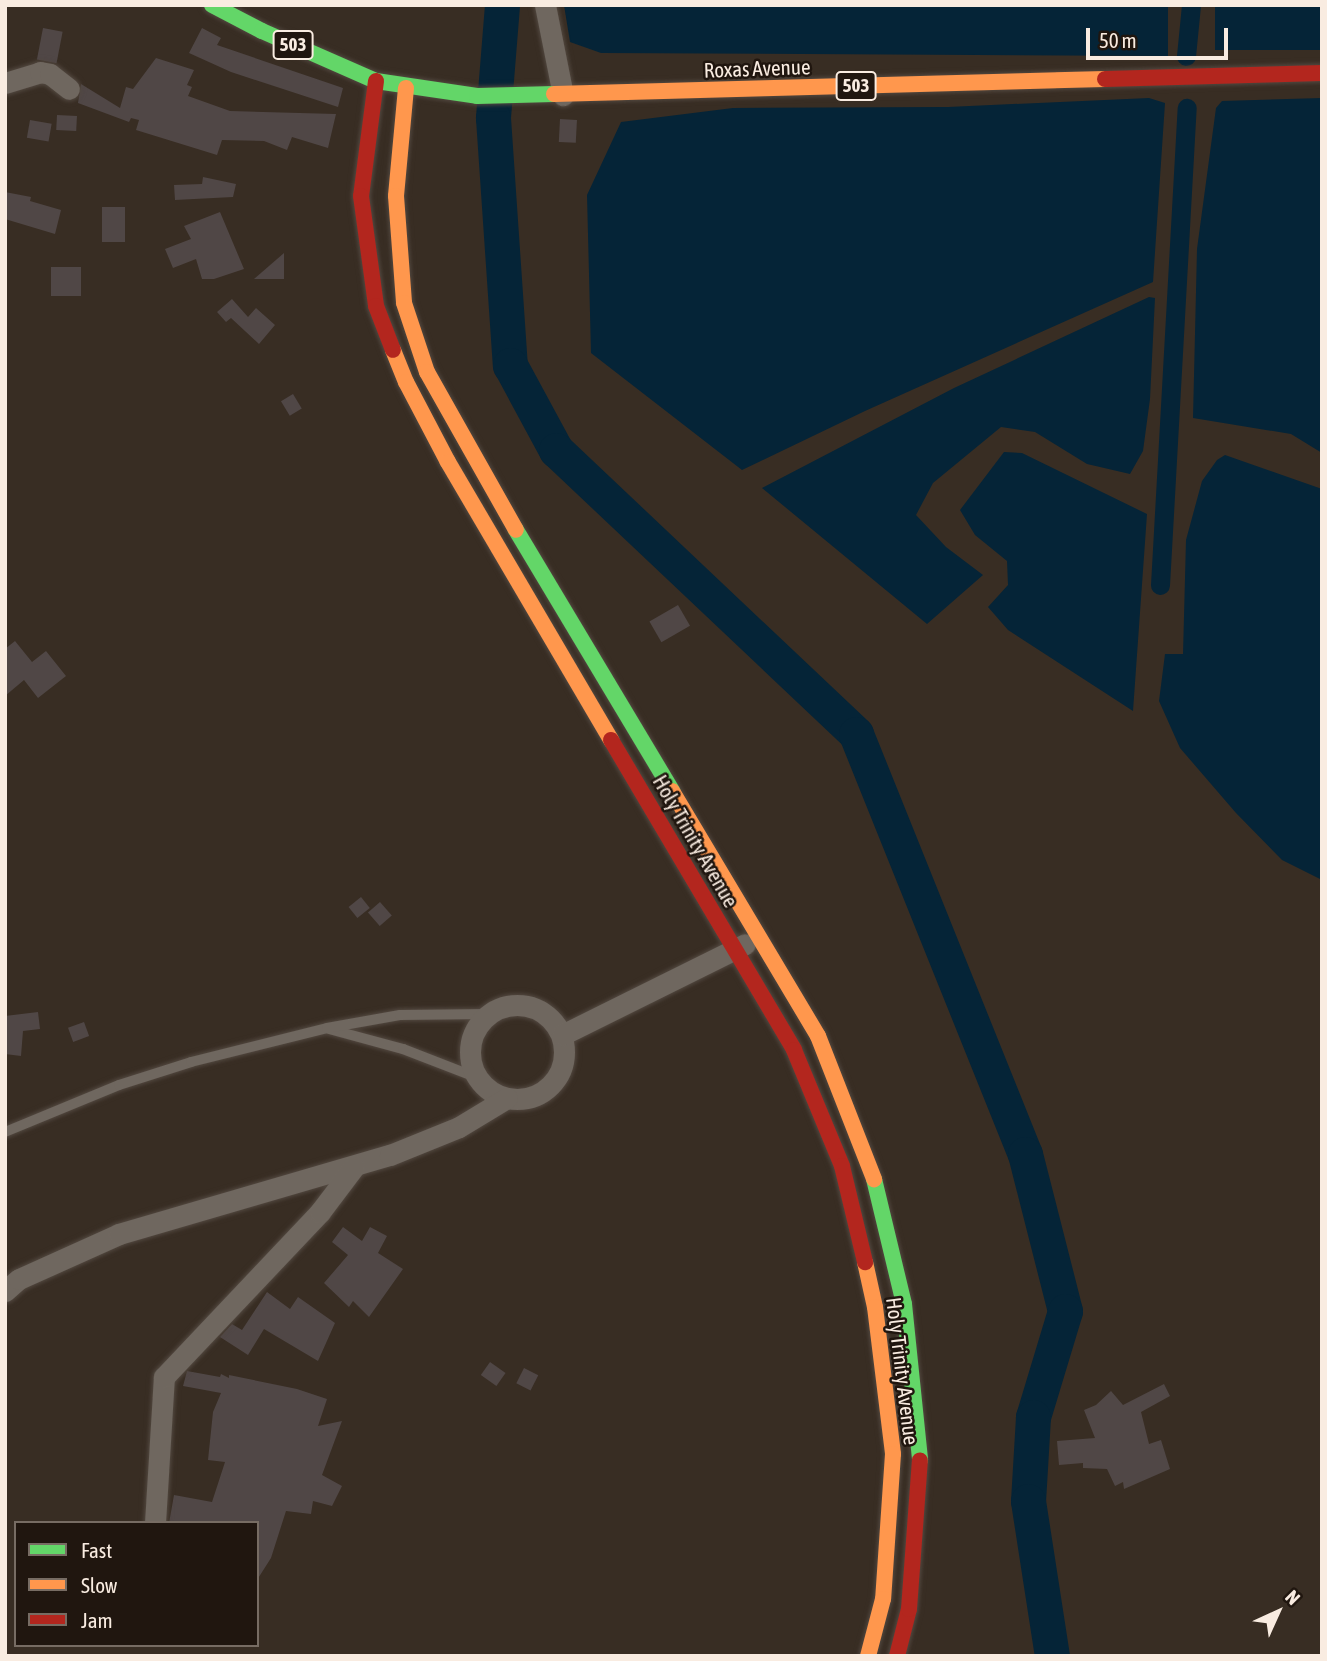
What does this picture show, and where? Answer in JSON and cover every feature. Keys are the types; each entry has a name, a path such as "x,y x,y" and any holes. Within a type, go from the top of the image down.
{"main road":[{"name":"Roxas Avenue","path":"212,5 262,31 376,80 406,88 477,96 1322,73"},
{"name":"Holy Trinity Avenue","path":"376,80 361,196 376,306 406,382 448,462 794,1050 842,1166 875,1307 893,1454 883,1599 868,1656"},
{"name":"Holy Trinity Avenue","path":"406,88 396,196 404,303 427,372 469,451 818,1036 870,1164 904,1304 920,1454 909,1609 897,1656"},
{"path":"376,306 404,303"}],"street":[{"path":"545,5 554,95"},
{"path":"5,83 40,72 50,74 69,89"},
{"path":"562,1035 736,950 759,936"},
{"path":"5,1291 19,1279 120,1234 354,1167 459,1127 507,1098 538,1095 556,1080 565,1053 562,1035 553,1020 539,1009 513,1005 488,1014 476,1028 471,1044 471,1062 478,1078 491,1091 507,1098"},
{"path":"155,1521 164,1377 320,1212 354,1167"}],"lane":[{"path":"5,1132 119,1085 191,1062 327,1028 400,1016 488,1014"},
{"path":"327,1028 404,1049 478,1078"}],"water":[{"path":"564,5 1168,5 1168,56 601,53 570,42"},
{"path":"1215,5 1322,5 1322,50 1215,50"},
{"path":"1149,98 1165,103 1153,282 865,411 742,470 591,353 587,195 621,122 733,108 948,107"},
{"path":"1322,98 1322,453 1291,434 1193,418 1197,249 1216,108 1222,101"},
{"path":"1149,297 1155,298 1150,399 1143,451 1130,474 1087,464 1035,432 1001,427 933,483 916,515 946,547 983,575 927,624 762,488 954,388"},
{"path":"1004,452 1022,453 1147,514 1133,711 1008,630 988,607 1008,585 1007,561 975,535 960,510"},
{"path":"1225,455 1322,489 1322,880 1282,860 1236,813 1180,748 1159,701 1165,654 1183,654 1186,540 1202,481 1217,460"}],"building":[{"path":"43,28 63,32 57,63 37,59"},
{"path":"202,28 221,38 217,45 343,88 338,107 231,72 189,53"},
{"path":"156,58 194,70 187,85 192,87 188,96 230,111 336,114 328,148 292,137 287,150 264,141 222,140 217,155 136,130 139,120 131,118 129,122 78,103 81,84 120,108 126,87 133,89"},
{"path":"57,115 77,116 76,131 56,130"},
{"path":"560,119 577,120 576,143 559,142"},
{"path":"30,120 52,124 49,142 27,138"},
{"path":"203,177 236,184 233,197 175,200 174,185 202,184"},
{"path":"5,192 31,197 30,201 61,210 55,234 5,219"},
{"path":"102,207 125,207 125,242 102,242"},
{"path":"220,212 244,269 214,279 202,279 196,259 173,268 165,249 191,239 184,226"},
{"path":"284,253 284,279 254,279"},
{"path":"51,267 81,267 81,296 51,296"},
{"path":"232,299 248,317 256,308 275,325 259,344 231,318 226,322 217,312"},
{"path":"293,394 302,409 290,416 281,401"},
{"path":"678,605 690,626 661,642 649,622"},
{"path":"15,641 32,662 46,651 66,676 38,698 24,680 5,696 5,649"},
{"path":"361,897 370,908 357,918 349,907"},
{"path":"380,902 392,916 380,926 368,912"},
{"path":"38,1012 40,1029 23,1031 21,1056 5,1054 5,1016"},
{"path":"84,1022 89,1036 73,1042 68,1028"},
{"path":"343,1227 362,1241 370,1227 387,1236 378,1253 403,1269 369,1317 353,1301 349,1307 324,1283 348,1255 332,1242"},
{"path":"267,1292 290,1309 298,1297 335,1323 318,1361 264,1329 248,1355 220,1337 232,1324 242,1330"},
{"path":"490,1362 506,1373 496,1386 481,1375"},
{"path":"524,1368 538,1375 531,1390 516,1383"},
{"path":"187,1371 220,1377 221,1374 229,1378 229,1375 297,1389 327,1399 318,1426 342,1421 322,1475 342,1486 332,1506 313,1501 311,1514 286,1511 271,1558 259,1577 259,1521 169,1521 174,1495 212,1502 225,1462 208,1460 213,1412 221,1393 183,1386"},
{"path":"1164,1384 1170,1396 1141,1412 1149,1444 1161,1440 1170,1469 1124,1489 1123,1482 1115,1486 1107,1469 1083,1468 1083,1463 1059,1465 1057,1441 1095,1438 1084,1410 1096,1405 1111,1391 1123,1405"}],"waterway":[{"path":"502,5 493,118 510,365 556,450 856,734 1025,1154 1065,1311 1033,1417 1028,1501 1052,1656"},
{"path":"1186,56 1191,5"},
{"path":"1160,585 1187,108"}],"traffic: fast":[{"path":"212,5 262,31 376,81 477,96 554,94"},
{"path":"516,530 672,791"},
{"path":"874,1179 904,1304 920,1460"}],"traffic: slow":[{"path":"554,94 1105,79"},
{"path":"406,88 396,196 404,303 427,372 516,530"},
{"path":"393,350 406,382 448,462 611,740"},
{"path":"672,791 818,1036 874,1179"},
{"path":"865,1262 875,1307 893,1454 883,1599 868,1656"}],"traffic: jam":[{"path":"1105,79 1322,73"},
{"path":"376,81 361,196 376,306 393,350"},
{"path":"611,740 794,1050 842,1166 865,1262"},
{"path":"897,1656 909,1609 920,1460"}]}
